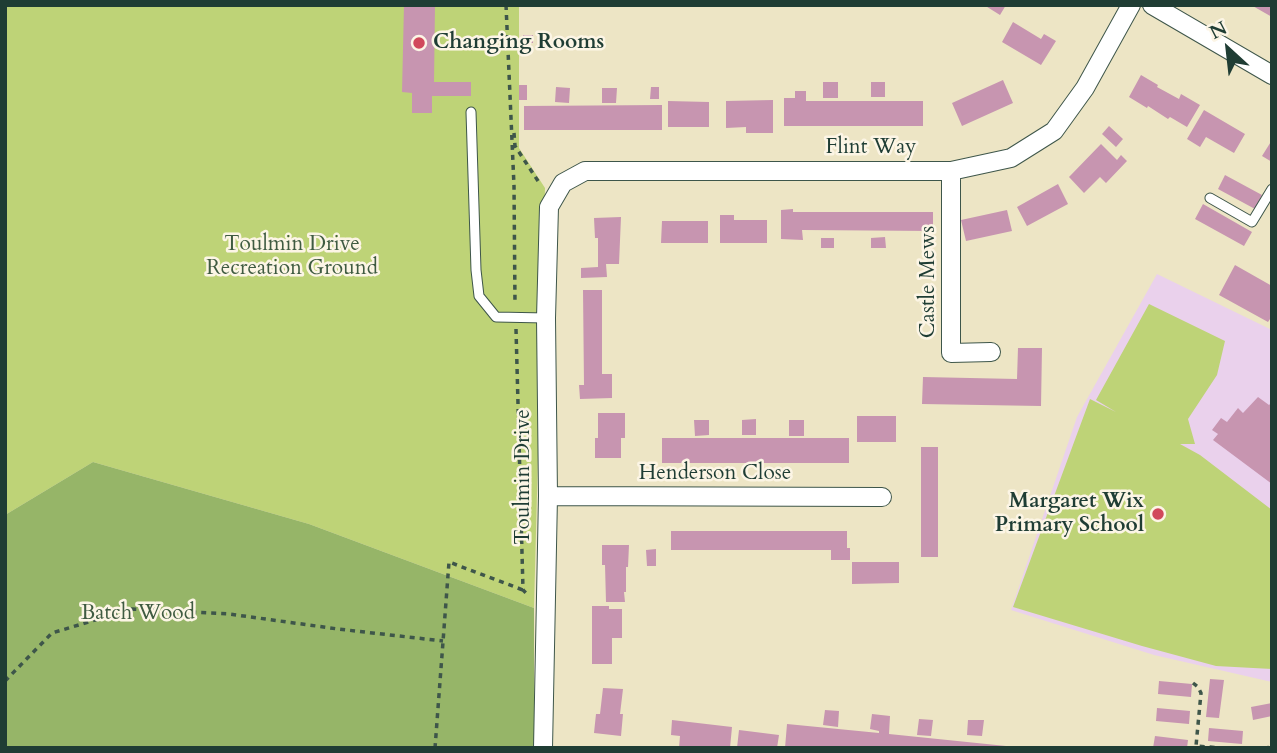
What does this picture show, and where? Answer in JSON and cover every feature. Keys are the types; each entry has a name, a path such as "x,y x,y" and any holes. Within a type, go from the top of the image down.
{"street":[{"name":"Flint Way","path":"550,204 563,183 585,171 951,171 1011,158 1054,131 1084,88 1131,5"},
{"path":"1152,5 1272,75"},
{"name":"Castle Mews","path":"951,171 951,353 991,352"},
{"name":"Toulmin Drive","path":"543,748 548,496 546,318 550,204"},
{"name":"Henderson Close","path":"548,496 882,497"}],"lane":[{"path":"471,112 479,296 496,317 546,318"},
{"path":"1210,198 1252,222 1272,189"}],"path":[{"path":"508,5 515,146 550,204"},
{"path":"508,5 523,590"},
{"path":"435,748 449,562 523,590 546,608"},
{"path":"5,681 52,633 132,609 229,614 443,641"},
{"path":"1193,683 1201,693 1195,747 1221,748"},
{"path":"1264,748 1272,747"}],"shaded area":[{"name":"Margaret Wix Primary School","path":"1157,274 1272,330 1272,682 1154,655 1011,610 1077,417"}],"green space":[{"name":"Toulmin Drive Recreation Ground","path":"5,5 519,5 519,148 545,188 534,608 309,524 93,462 5,515"},
{"name":"Margaret Wix Primary School","path":"1149,304 1225,341 1217,375 1188,419 1195,444 1180,444 1200,455 1272,510 1272,669 1216,666 1013,607 1090,399 1116,412 1096,400"},
{"name":"Batch Wood","path":"93,462 309,524 534,608 534,748 5,748 5,515"}],"building":[{"name":"Changing Rooms","path":"404,5 435,5 434,82 471,82 471,96 432,96 432,113 412,113 412,93 402,92"},
{"path":"984,5 1006,5 1000,15"},
{"path":"1251,5 1272,5 1272,17"},
{"path":"1013,22 1041,39 1044,34 1056,41 1041,65 1002,42"},
{"path":"523,35 533,35 533,43 523,43"},
{"path":"1141,75 1179,99 1181,94 1200,105 1187,127 1129,97"},
{"path":"1003,80 1013,103 962,126 952,103"},
{"path":"823,82 838,82 838,98 823,98"},
{"path":"871,82 885,82 885,97 871,97"},
{"path":"519,85 527,85 527,100 519,100"},
{"path":"556,87 570,88 569,103 555,102"},
{"path":"651,87 659,87 659,99 650,99"},
{"path":"602,88 617,88 616,103 602,103"},
{"path":"795,91 806,91 806,101 923,101 923,126 784,126 784,98 795,98"},
{"path":"773,100 773,133 746,133 746,127 726,128 726,101"},
{"path":"668,101 709,102 709,127 668,127"},
{"path":"662,105 662,130 524,130 524,106"},
{"path":"1204,110 1245,134 1234,153 1206,137 1200,147 1187,139"},
{"path":"1109,126 1123,139 1116,147 1102,134"},
{"path":"1272,140 1272,162 1262,156"},
{"path":"1101,144 1117,160 1121,155 1127,161 1106,183 1100,177 1084,193 1069,177"},
{"path":"1225,175 1262,195 1255,209 1218,189"},
{"path":"1058,184 1068,204 1027,226 1017,207"},
{"path":"1203,204 1252,232 1244,246 1195,219"},
{"path":"793,209 793,212 933,212 933,231 802,230 803,240 781,239 781,210"},
{"path":"1007,210 1012,231 966,241 961,220"},
{"path":"720,215 734,215 734,220 767,220 767,243 720,243"},
{"path":"621,217 619,264 606,264 607,277 581,278 581,268 598,267 598,238 595,238 594,218"},
{"path":"662,221 708,221 708,243 661,243"},
{"path":"885,237 886,248 871,248 871,238"},
{"path":"821,238 834,238 834,248 821,248"},
{"path":"1235,265 1272,286 1272,316 1268,322 1219,295"},
{"path":"583,290 602,290 602,374 612,374 612,398 580,399 579,385 584,385"},
{"path":"1018,348 1042,348 1041,406 922,404 923,377 1017,379"},
{"path":"1258,397 1269,405 1272,402 1272,484 1213,440 1218,434 1212,430 1221,418 1227,422 1238,408 1243,413"},
{"path":"598,413 625,413 625,438 621,438 621,458 595,458"},
{"path":"857,416 896,416 896,442 857,442"},
{"path":"756,419 756,435 742,435 742,420"},
{"path":"694,420 709,420 709,435 695,436"},
{"path":"789,420 804,420 804,436 789,436"},
{"path":"662,438 849,438 849,463 662,463"},
{"path":"921,447 938,447 938,557 921,557"},
{"path":"671,531 847,531 850,560 831,560 831,550 671,550"},
{"path":"602,545 629,545 625,602 606,602"},
{"path":"656,549 656,566 647,566 646,550"},
{"path":"852,562 899,562 899,583 852,584"},
{"path":"592,606 622,609 622,638 612,638 612,664 592,664"},
{"path":"1210,679 1224,680 1219,718 1206,717"},
{"path":"1159,681 1192,684 1191,697 1158,694"},
{"path":"603,688 623,689 621,736 594,733 596,714 600,714"},
{"path":"1272,703 1272,716 1253,720 1251,707"},
{"path":"1157,708 1190,711 1189,724 1156,721"},
{"path":"825,710 839,711 838,727 823,725"},
{"path":"872,714 890,716 889,734 1006,748 785,748 787,724 879,733 870,729"},
{"path":"919,719 933,720 931,736 917,735"},
{"path":"672,720 732,727 730,748 679,748 680,736 671,735"},
{"path":"968,720 984,720 982,736 967,735"},
{"path":"1209,728 1243,731 1242,744 1208,741"},
{"path":"739,730 779,735 777,748 737,748"},
{"path":"1155,736 1188,740 1187,748 1153,748"}],"place":[{"name":"Changing Rooms","path":"419,43"},
{"name":"Margaret Wix Primary School","path":"1158,514"}]}
